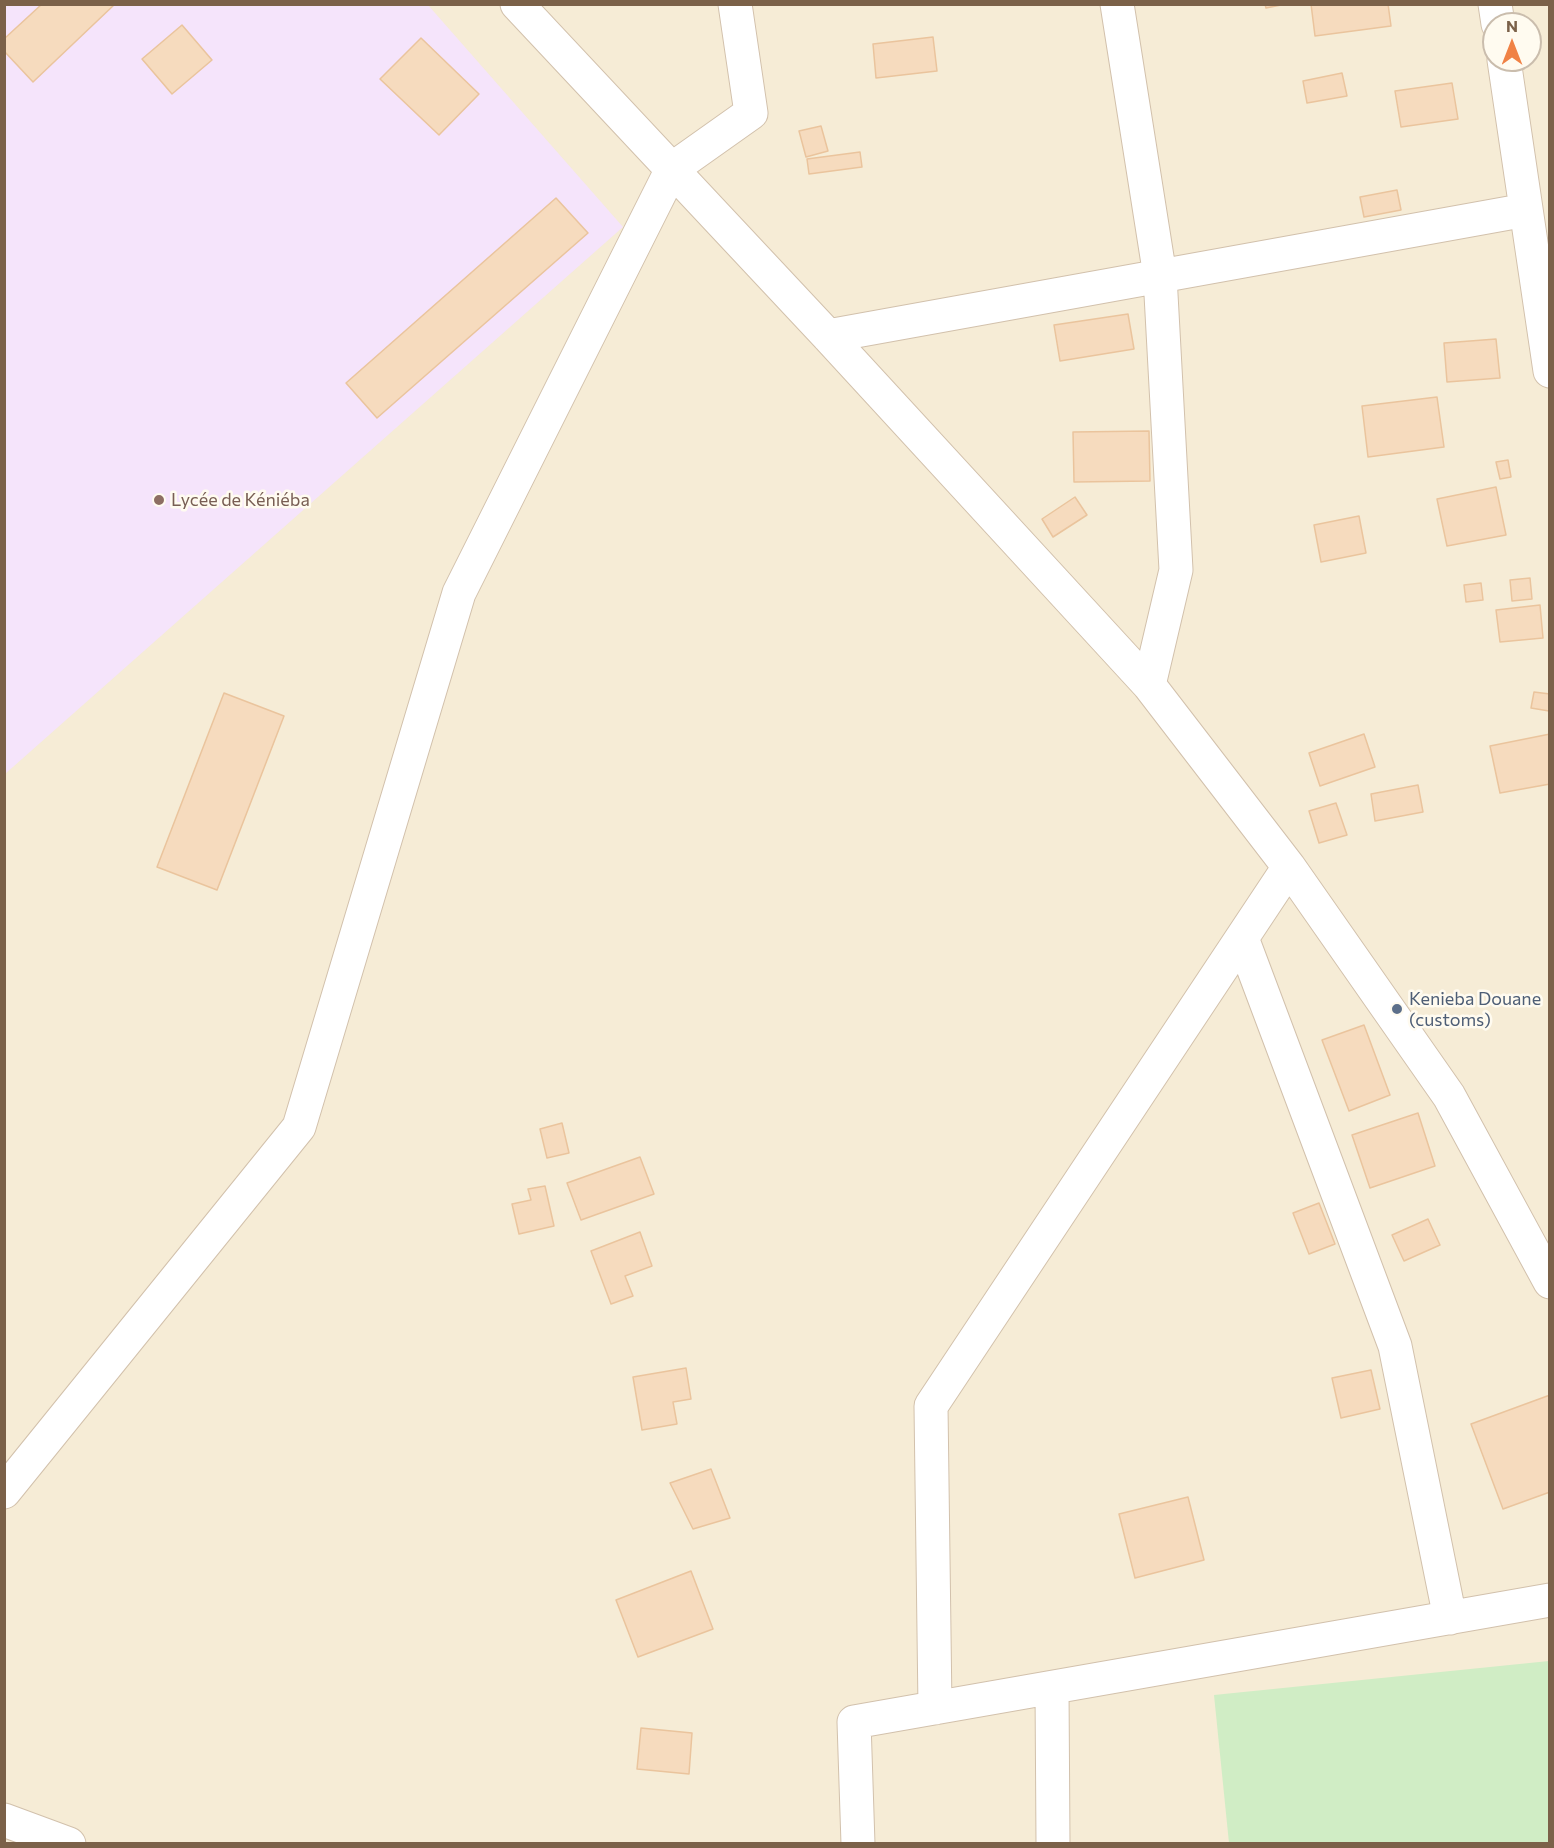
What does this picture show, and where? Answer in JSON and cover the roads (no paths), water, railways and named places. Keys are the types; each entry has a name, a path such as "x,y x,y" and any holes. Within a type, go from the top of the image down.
{"street":[{"path":"517,4 828,336 1149,685 1289,867 1449,1096 1541,1249 1550,1282"},
{"path":"4,1492 299,1126 459,593 672,169 751,113 735,4"},
{"path":"1117,4 1160,276 1176,570 1149,685"},
{"path":"1506,72 1550,371"},
{"path":"828,336 1526,210"},
{"path":"935,1708 932,1406 1289,867"},
{"path":"1242,938 1395,1346 1450,1618"},
{"path":"858,1844 854,1722 1550,1600"},
{"path":"1052,1688 1053,1844"},
{"path":"4,1820 69,1844"}],"place":[{"name":"Lycée de Kéniéba","path":"159,500"},
{"name":"Kenieba Douane (customs)","path":"1397,1009"}]}
